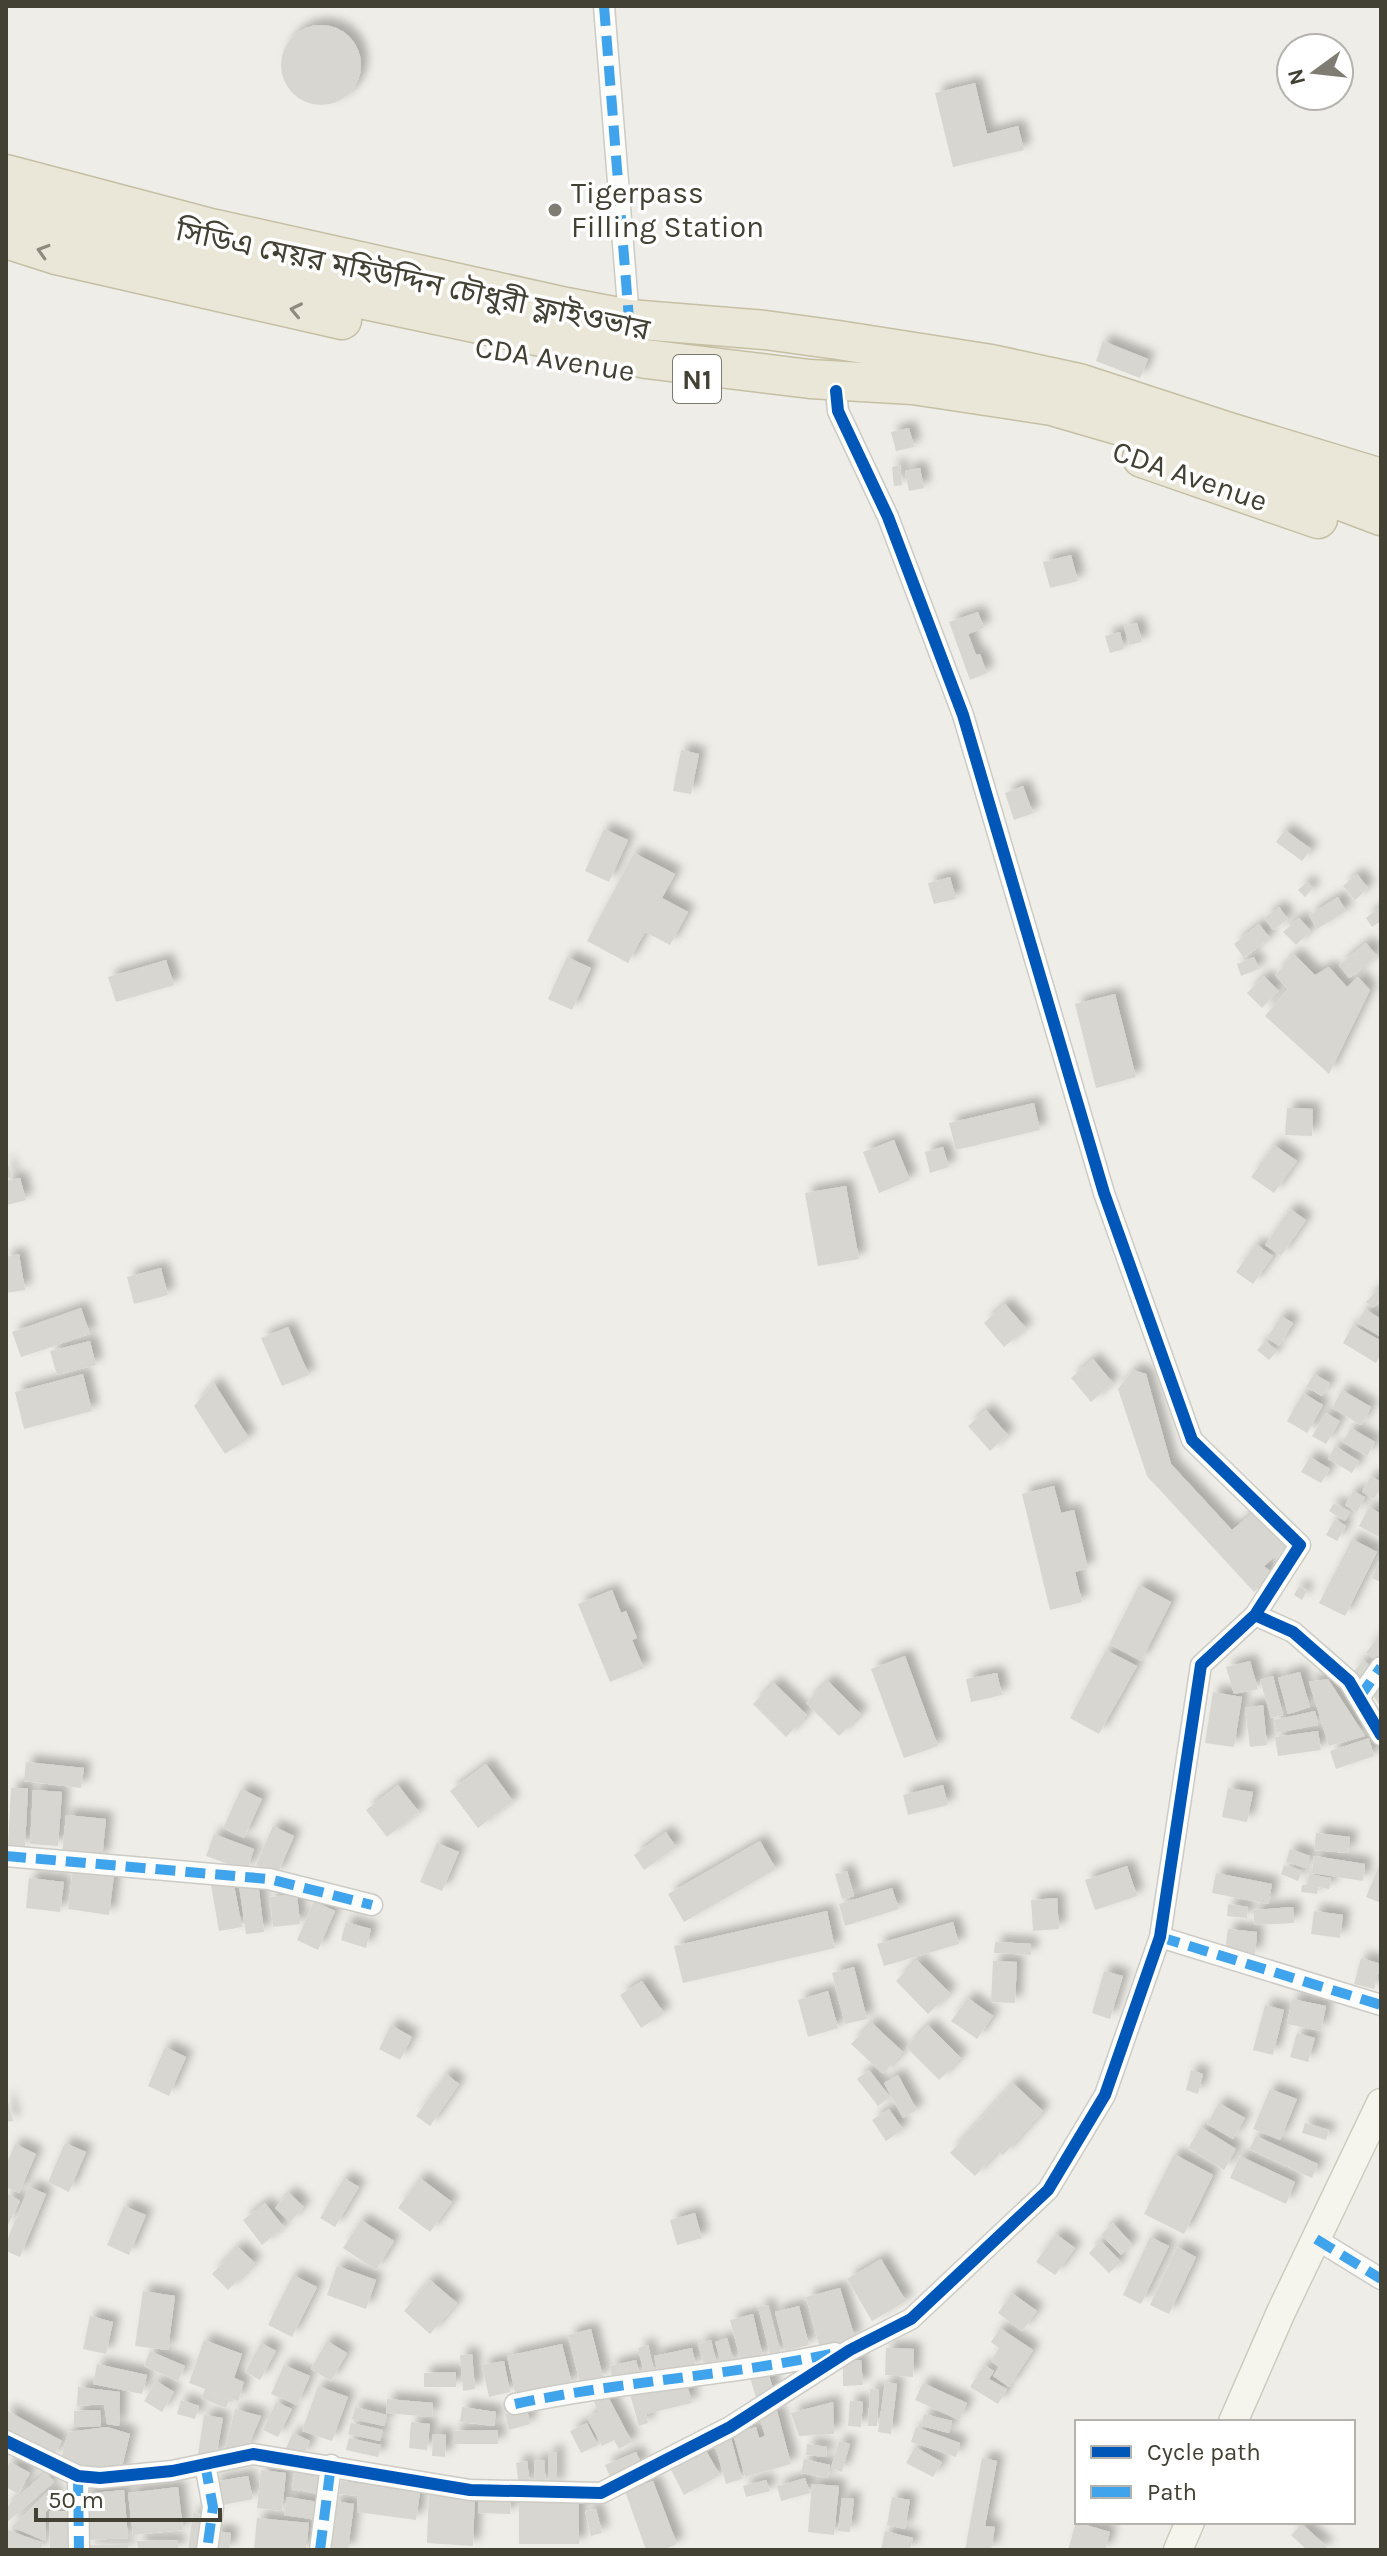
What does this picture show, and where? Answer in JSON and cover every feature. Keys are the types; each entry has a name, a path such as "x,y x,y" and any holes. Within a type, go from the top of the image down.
{"highway":[{"name":"CDA Avenue","path":"6,174 211,228 566,307 629,319 765,330 838,340 991,364 1079,383 1381,478"},
{"name":"সিডিএ মেয়র মহিউদ্দিন চৌধুরী ফ্লাইওভার","path":"6,192 74,210 621,327 1000,374 1136,410 1381,490"},
{"path":"6,212 360,299 646,359 810,379 913,385 1052,406 1217,454 1381,516"},
{"name":"CDA Avenue","path":"6,239 56,255 296,311 590,370 836,391 955,410 1073,437 1181,470 1381,541"}],"main road":[{"path":"1234,2420 1281,2312 1381,2103"},
{"path":"1178,2550 1189,2524"}],"street":[{"path":"604,6 629,319"},
{"path":"6,2441 78,2476 100,2478 172,2471 253,2454 470,2490 601,2493 730,2427 850,2350 911,2319 1048,2190 1105,2095 1160,1937 1201,1665 1255,1615 1300,1545 1192,1440 1104,1193 963,715 888,517 838,411 836,391"},
{"path":"1255,1615 1293,1632 1349,1681 1381,1735"},
{"path":"1359,1698 1381,1667"},
{"path":"6,1856 269,1879 372,1905"},
{"path":"1160,1937 1381,2005"},
{"path":"1316,2239 1381,2279"},
{"path":"515,2404 639,2383 773,2367 850,2350"},
{"path":"205,2464 213,2507 207,2550"},
{"path":"320,2550 331,2465"},
{"path":"78,2476 79,2550"}],"building":[{"path":"313,25 329,25 350,36 361,57 361,73 350,94 329,105 313,105 299,99 287,87 281,73 281,57 287,43 299,31"},
{"path":"975,83 987,134 1018,126 1024,150 953,167 935,93"},
{"path":"1103,341 1148,359 1140,378 1096,361"},
{"path":"909,428 914,447 896,451 891,432"},
{"path":"900,465 902,485 894,486 892,467"},
{"path":"920,468 924,488 909,491 905,471"},
{"path":"1071,555 1078,581 1050,588 1043,562"},
{"path":"978,612 984,628 968,634 987,673 970,680 949,622"},
{"path":"1137,623 1142,642 1129,645 1124,627"},
{"path":"1120,632 1124,649 1110,653 1105,636"},
{"path":"681,750 699,754 691,794 673,791"},
{"path":"1023,786 1033,813 1014,820 1005,793"},
{"path":"604,829 628,840 609,882 585,871"},
{"path":"1285,830 1311,849 1302,861 1276,842"},
{"path":"634,853 675,874 662,898 688,912 670,945 645,932 628,963 587,941"},
{"path":"1357,874 1368,888 1355,900 1343,886"},
{"path":"950,877 956,899 934,904 928,883"},
{"path":"1307,882 1313,888 1305,897 1298,890"},
{"path":"1338,897 1346,911 1317,929 1309,915"},
{"path":"1279,907 1288,919 1273,930 1264,918"},
{"path":"1379,908 1381,921 1372,927 1366,918"},
{"path":"1299,918 1311,931 1296,945 1283,932"},
{"path":"1259,924 1270,938 1244,958 1234,944"},
{"path":"1366,943 1377,956 1349,978 1339,965"},
{"path":"1294,954 1315,975 1329,967 1347,987 1358,977 1370,990 1329,1074 1265,1016 1288,989 1275,975"},
{"path":"567,957 591,968 572,1010 548,999"},
{"path":"1254,957 1259,969 1241,976 1237,964"},
{"path":"166,960 174,985 116,1002 108,977"},
{"path":"1264,976 1279,991 1262,1008 1247,993"},
{"path":"1115,994 1136,1077 1096,1088 1075,1004"},
{"path":"1034,1103 1040,1130 956,1150 949,1123"},
{"path":"1287,1108 1313,1109 1312,1136 1285,1135"},
{"path":"894,1140 910,1180 879,1193 863,1152"},
{"path":"1274,1145 1297,1161 1274,1193 1251,1177"},
{"path":"943,1147 949,1167 930,1173 925,1152"},
{"path":"6,1159 12,1177 6,1178"},
{"path":"20,1178 26,1200 7,1205 6,1181"},
{"path":"846,1186 859,1259 818,1266 805,1193"},
{"path":"1290,1209 1306,1220 1281,1256 1265,1245"},
{"path":"1256,1244 1273,1256 1253,1284 1236,1272"},
{"path":"19,1254 25,1290 6,1293 6,1257"},
{"path":"161,1268 168,1295 134,1304 127,1277"},
{"path":"1378,1289 1381,1299 1373,1308 1366,1302"},
{"path":"1005,1304 1026,1328 1004,1347 984,1323"},
{"path":"81,1308 90,1334 21,1357 12,1332"},
{"path":"1365,1309 1381,1319 1381,1337 1357,1323"},
{"path":"1281,1316 1293,1323 1279,1346 1267,1338"},
{"path":"1353,1325 1381,1341 1381,1354 1376,1363 1343,1343"},
{"path":"288,1327 309,1375 282,1386 261,1338"},
{"path":"90,1341 96,1365 57,1375 50,1351"},
{"path":"1265,1341 1277,1351 1269,1360 1257,1350"},
{"path":"1093,1359 1113,1383 1091,1402 1071,1378"},
{"path":"1133,1370 1146,1374 1171,1464 1232,1530 1253,1513 1286,1547 1264,1566 1273,1574 1254,1592 1147,1476 1118,1389"},
{"path":"83,1374 92,1411 24,1429 15,1392"},
{"path":"1314,1374 1330,1383 1322,1396 1306,1387"},
{"path":"214,1383 249,1438 225,1454 194,1406"},
{"path":"1342,1390 1371,1407 1361,1425 1332,1408"},
{"path":"1303,1393 1323,1405 1307,1433 1287,1421"},
{"path":"986,1410 1008,1435 990,1451 968,1426"},
{"path":"1326,1413 1340,1421 1326,1444 1312,1436"},
{"path":"1351,1428 1375,1442 1367,1456 1342,1442"},
{"path":"1335,1446 1359,1461 1352,1473 1328,1459"},
{"path":"1310,1457 1330,1469 1321,1483 1301,1472"},
{"path":"1371,1476 1381,1482 1374,1499 1362,1492"},
{"path":"1054,1486 1061,1513 1074,1510 1088,1568 1075,1572 1082,1602 1050,1610 1022,1494"},
{"path":"1353,1491 1365,1497 1357,1512 1345,1505"},
{"path":"1334,1503 1350,1512 1345,1521 1329,1511"},
{"path":"1369,1507 1381,1514 1381,1538 1359,1526"},
{"path":"1335,1519 1346,1526 1337,1541 1326,1535"},
{"path":"1352,1539 1377,1552 1345,1616 1319,1603"},
{"path":"1381,1558 1381,1582 1372,1578"},
{"path":"1139,1585 1171,1602 1141,1661 1109,1644"},
{"path":"1299,1586 1307,1591 1302,1600 1294,1595"},
{"path":"612,1590 621,1613 626,1611 637,1638 632,1640 644,1668 610,1682 578,1604"},
{"path":"1381,1633 1381,1659 1379,1662 1366,1653"},
{"path":"1106,1650 1137,1666 1099,1734 1070,1718"},
{"path":"905,1656 938,1746 904,1758 871,1669"},
{"path":"1363,1660 1376,1670 1365,1683 1352,1674"},
{"path":"1250,1661 1258,1689 1234,1694 1226,1667"},
{"path":"1300,1672 1310,1707 1288,1714 1278,1678"},
{"path":"997,1673 1002,1695 971,1702 966,1679"},
{"path":"1381,1675 1381,1707 1369,1690"},
{"path":"1273,1676 1283,1715 1271,1718 1260,1680"},
{"path":"1328,1679 1365,1736 1329,1746 1309,1682"},
{"path":"828,1681 861,1714 839,1736 806,1703"},
{"path":"774,1683 807,1715 786,1737 753,1704"},
{"path":"1213,1692 1242,1697 1234,1747 1205,1743"},
{"path":"1263,1705 1267,1745 1250,1747 1245,1708"},
{"path":"1315,1711 1318,1725 1276,1733 1274,1720"},
{"path":"1318,1731 1321,1750 1278,1756 1275,1737"},
{"path":"1369,1738 1374,1756 1336,1769 1330,1751"},
{"path":"26,1762 84,1768 81,1788 24,1781"},
{"path":"486,1764 513,1801 478,1828 450,1791"},
{"path":"398,1785 419,1812 387,1837 366,1810"},
{"path":"943,1785 948,1805 908,1815 903,1795"},
{"path":"11,1788 28,1788 25,1847 8,1846"},
{"path":"1228,1788 1253,1792 1247,1822 1222,1817"},
{"path":"241,1789 262,1799 244,1838 223,1828"},
{"path":"33,1790 62,1792 58,1846 30,1844"},
{"path":"66,1815 106,1819 102,1859 62,1855"},
{"path":"273,1826 294,1836 277,1875 256,1865"},
{"path":"666,1832 676,1847 644,1870 634,1855"},
{"path":"1316,1833 1350,1837 1348,1853 1314,1850"},
{"path":"214,1834 254,1849 247,1871 206,1856"},
{"path":"760,1841 776,1869 684,1922 668,1894"},
{"path":"437,1843 459,1852 442,1891 420,1882"},
{"path":"1290,1849 1310,1856 1306,1868 1286,1862"},
{"path":"1314,1856 1365,1864 1363,1881 1312,1873"},
{"path":"1381,1861 1381,1903 1366,1897"},
{"path":"1284,1865 1302,1871 1298,1881 1281,1874"},
{"path":"1127,1866 1137,1896 1095,1910 1085,1880"},
{"path":"73,1869 114,1875 109,1915 68,1909"},
{"path":"847,1871 854,1896 842,1899 835,1874"},
{"path":"1216,1873 1272,1884 1268,1904 1212,1893"},
{"path":"1309,1874 1331,1878 1329,1889 1318,1887 1317,1894 1301,1892 1302,1885 1307,1885"},
{"path":"29,1878 64,1882 60,1912 26,1908"},
{"path":"233,1880 242,1927 219,1931 211,1885"},
{"path":"258,1882 264,1932 246,1934 239,1885"},
{"path":"892,1888 899,1909 845,1926 839,1904"},
{"path":"297,1894 300,1924 273,1927 270,1897"},
{"path":"1057,1898 1059,1929 1033,1931 1031,1900"},
{"path":"314,1901 335,1911 318,1950 297,1940"},
{"path":"1228,1904 1248,1907 1247,1918 1227,1916"},
{"path":"1293,1907 1294,1923 1255,1925 1253,1910"},
{"path":"827,1911 835,1948 683,1983 674,1946"},
{"path":"1314,1911 1343,1915 1340,1938 1311,1934"},
{"path":"346,1922 371,1929 366,1948 341,1940"},
{"path":"953,1922 959,1944 884,1966 877,1944"},
{"path":"1228,1929 1257,1932 1255,1955 1225,1951"},
{"path":"995,1942 1031,1944 1031,1955 994,1953"},
{"path":"1361,1958 1381,1964 1374,1989 1354,1984"},
{"path":"917,1960 950,1993 928,2014 896,1981"},
{"path":"993,1961 1017,1962 1015,2003 991,2002"},
{"path":"854,1967 867,2019 845,2024 832,1973"},
{"path":"1104,1971 1123,1976 1110,2019 1092,2013"},
{"path":"642,1981 664,2013 641,2028 620,1995"},
{"path":"828,1991 838,2028 808,2037 798,2000"},
{"path":"968,1998 993,2016 977,2039 951,2021"},
{"path":"1292,1999 1326,2006 1321,2031 1287,2024"},
{"path":"1265,2005 1284,2010 1273,2055 1253,2050"},
{"path":"872,2023 903,2052 883,2074 851,2044"},
{"path":"391,2025 412,2037 400,2060 379,2049"},
{"path":"928,2025 961,2058 939,2080 906,2047"},
{"path":"1297,2033 1315,2038 1308,2062 1290,2057"},
{"path":"165,2047 186,2057 169,2096 148,2086"},
{"path":"869,2070 890,2097 878,2106 857,2079"},
{"path":"1191,2070 1203,2074 1198,2094 1186,2090"},
{"path":"446,2074 459,2084 430,2126 416,2116"},
{"path":"898,2075 917,2110 903,2118 884,2083"},
{"path":"1013,2083 1043,2111 1003,2155 998,2151 975,2176 950,2153"},
{"path":"1270,2089 1297,2099 1280,2140 1253,2129"},
{"path":"6,2094 13,2121 6,2122"},
{"path":"1219,2103 1245,2118 1233,2139 1207,2124"},
{"path":"889,2109 903,2129 886,2141 872,2120"},
{"path":"1305,2123 1329,2130 1326,2140 1302,2133"},
{"path":"1201,2127 1236,2149 1224,2170 1188,2148"},
{"path":"1256,2136 1318,2164 1312,2178 1249,2149"},
{"path":"65,2143 86,2152 69,2192 48,2182"},
{"path":"15,2144 36,2154 19,2193 6,2187 6,2165"},
{"path":"1174,2154 1213,2175 1184,2234 1144,2214"},
{"path":"1240,2156 1295,2182 1286,2204 1230,2178"},
{"path":"344,2178 359,2187 335,2227 320,2218"},
{"path":"420,2178 452,2202 430,2232 398,2208"},
{"path":"29,2187 46,2194 20,2257 6,2251 6,2243"},
{"path":"6,2193 20,2201 6,2229"},
{"path":"289,2193 304,2207 290,2222 275,2208"},
{"path":"265,2203 284,2227 262,2245 243,2220"},
{"path":"124,2206 146,2215 129,2255 107,2245"},
{"path":"695,2213 702,2238 677,2245 670,2220"},
{"path":"361,2220 394,2241 376,2270 343,2248"},
{"path":"1113,2223 1132,2244 1121,2255 1101,2235"},
{"path":"1056,2234 1075,2248 1055,2275 1036,2262"},
{"path":"1150,2237 1169,2246 1141,2304 1123,2295"},
{"path":"1101,2241 1121,2262 1109,2273 1089,2253"},
{"path":"238,2247 255,2263 228,2290 212,2274"},
{"path":"1177,2247 1196,2257 1169,2314 1150,2305"},
{"path":"881,2259 906,2301 872,2321 847,2279"},
{"path":"337,2266 376,2280 366,2309 327,2295"},
{"path":"293,2275 317,2287 292,2337 268,2325"},
{"path":"430,2280 457,2303 430,2334 404,2311"},
{"path":"840,2288 855,2338 820,2348 806,2297"},
{"path":"143,2291 175,2296 168,2350 135,2346"},
{"path":"1012,2293 1037,2311 1022,2331 998,2313"},
{"path":"768,2305 781,2354 771,2357 758,2307"},
{"path":"799,2306 809,2345 785,2351 775,2312"},
{"path":"753,2314 763,2357 741,2362 730,2320"},
{"path":"90,2316 113,2322 106,2354 83,2349"},
{"path":"1000,2328 1033,2350 1009,2387 993,2376 999,2367 991,2361 999,2348 991,2342"},
{"path":"591,2329 603,2377 580,2383 568,2335"},
{"path":"727,2338 734,2362 722,2366 715,2342"},
{"path":"204,2340 242,2354 234,2378 244,2382 238,2401 209,2391 229,2400 226,2408 201,2398 205,2389 189,2383"},
{"path":"711,2340 717,2365 705,2368 698,2344"},
{"path":"327,2341 347,2353 331,2381 311,2369"},
{"path":"261,2343 276,2351 260,2380 245,2372"},
{"path":"562,2344 572,2384 516,2397 507,2356"},
{"path":"648,2345 655,2375 645,2377 638,2348"},
{"path":"692,2348 696,2366 658,2374 654,2356"},
{"path":"886,2348 914,2349 913,2377 885,2375"},
{"path":"150,2351 185,2366 178,2381 144,2366"},
{"path":"472,2354 475,2389 463,2391 460,2355"},
{"path":"636,2360 640,2375 613,2382 610,2366"},
{"path":"861,2360 863,2385 843,2386 843,2361"},
{"path":"504,2361 510,2392 489,2397 482,2365"},
{"path":"97,2364 147,2375 142,2394 93,2384"},
{"path":"284,2365 310,2376 297,2405 271,2394"},
{"path":"984,2365 994,2371 989,2379 1007,2389 998,2404 970,2387"},
{"path":"767,2369 775,2395 757,2401 749,2374"},
{"path":"456,2372 456,2387 424,2387 424,2373"},
{"path":"156,2381 174,2392 162,2412 144,2401"},
{"path":"885,2382 897,2384 891,2434 878,2432"},
{"path":"923,2383 967,2403 959,2420 915,2400"},
{"path":"687,2384 692,2403 646,2414 648,2423 639,2426 629,2391 639,2388 641,2395"},
{"path":"318,2386 348,2397 332,2441 302,2431"},
{"path":"78,2387 120,2392 119,2426 107,2424 104,2404 77,2406"},
{"path":"870,2389 879,2390 877,2426 868,2426"},
{"path":"607,2395 632,2442 619,2449 614,2440 602,2446 587,2418 599,2412 594,2402"},
{"path":"387,2399 433,2403 432,2417 386,2413"},
{"path":"181,2400 199,2406 195,2419 177,2414"},
{"path":"850,2401 863,2402 861,2427 848,2426"},
{"path":"276,2402 292,2409 278,2437 263,2430"},
{"path":"833,2402 834,2434 799,2436 791,2413"},
{"path":"355,2407 387,2415 384,2426 352,2419"},
{"path":"462,2407 496,2412 494,2426 460,2422"},
{"path":"235,2409 261,2416 248,2447 224,2455"},
{"path":"527,2409 530,2424 509,2430 505,2414"},
{"path":"6,2410 62,2441 52,2458 6,2432"},
{"path":"100,2410 101,2426 74,2427 74,2411"},
{"path":"777,2411 791,2464 745,2477 733,2434 756,2427 759,2438 765,2436 759,2415"},
{"path":"924,2414 952,2421 949,2433 921,2426"},
{"path":"204,2415 223,2418 216,2457 198,2454"},
{"path":"411,2422 430,2424 427,2450 409,2448"},
{"path":"351,2423 383,2430 380,2441 348,2434"},
{"path":"587,2423 598,2445 581,2453 570,2431"},
{"path":"107,2427 130,2434 120,2475 88,2474 61,2459 68,2432"},
{"path":"916,2427 960,2443 956,2457 911,2442"},
{"path":"498,2430 498,2444 454,2444 454,2431"},
{"path":"293,2433 310,2441 303,2456 286,2448"},
{"path":"433,2434 446,2435 445,2457 432,2456"},
{"path":"349,2438 381,2445 378,2457 346,2450"},
{"path":"731,2438 742,2479 726,2484 714,2442"},
{"path":"839,2441 850,2444 842,2472 831,2468"},
{"path":"807,2444 827,2447 826,2457 806,2455"},
{"path":"915,2447 942,2462 933,2477 906,2463"},
{"path":"705,2449 720,2475 684,2495 670,2468"},
{"path":"557,2452 557,2486 549,2486 548,2453"},
{"path":"636,2452 642,2465 611,2479 605,2465"},
{"path":"982,2458 997,2461 985,2526 995,2527 991,2550 965,2550"},
{"path":"804,2459 830,2465 827,2478 801,2473"},
{"path":"544,2460 546,2485 535,2486 534,2461"},
{"path":"527,2461 530,2485 519,2486 516,2463"},
{"path":"10,2462 30,2473 18,2494 6,2487 6,2469"},
{"path":"296,2465 329,2471 325,2495 292,2489"},
{"path":"261,2470 286,2473 282,2511 257,2508"},
{"path":"46,2472 54,2482 6,2523 6,2507"},
{"path":"248,2476 253,2499 218,2506 213,2482"},
{"path":"805,2478 810,2493 781,2501 777,2486"},
{"path":"766,2480 770,2491 746,2497 743,2486"},
{"path":"341,2481 420,2492 416,2520 357,2512 358,2496 339,2494"},
{"path":"653,2481 677,2544 662,2550 646,2550 625,2491"},
{"path":"812,2484 839,2486 834,2535 808,2532"},
{"path":"178,2487 183,2530 133,2535 128,2493"},
{"path":"49,2490 58,2496 46,2512 45,2541 12,2527"},
{"path":"124,2490 128,2538 86,2540 83,2494"},
{"path":"429,2491 475,2493 473,2546 427,2543"},
{"path":"479,2495 511,2496 510,2514 478,2513"},
{"path":"287,2497 319,2502 317,2520 284,2515"},
{"path":"892,2497 910,2500 905,2529 887,2525"},
{"path":"519,2498 579,2498 579,2544 519,2544"},
{"path":"842,2498 854,2499 850,2532 838,2531"},
{"path":"334,2501 354,2504 348,2550 327,2550"},
{"path":"596,2509 602,2533 591,2536 585,2511"},
{"path":"49,2511 68,2511 69,2549 50,2549"},
{"path":"193,2513 207,2515 203,2550 188,2550"},
{"path":"257,2518 309,2523 306,2550 254,2550"},
{"path":"1075,2524 1110,2532 1105,2550 1068,2550"},
{"path":"1302,2524 1327,2547 1324,2550 1307,2550 1291,2535"},
{"path":"8,2530 43,2543 40,2550 6,2550"},
{"path":"214,2531 231,2533 229,2550 212,2550"},
{"path":"885,2531 913,2538 910,2550 881,2549"},
{"path":"178,2540 178,2550 138,2550 137,2541"},
{"path":"128,2544 128,2550 88,2550 88,2545"}],"marked path":[{"path":"604,6 629,319"},
{"path":"1359,1698 1381,1667"},
{"path":"6,1856 269,1879 372,1905"},
{"path":"1160,1937 1381,2005"},
{"path":"1316,2239 1381,2279"},
{"path":"515,2404 835,2353"},
{"path":"205,2464 213,2507 207,2550"},
{"path":"320,2550 331,2465"},
{"path":"78,2476 79,2550"}],"cycle path":[{"path":"836,391 838,411 888,517 963,715 1104,1193 1192,1440 1300,1545 1255,1615 1293,1632 1349,1681 1381,1735"},
{"path":"6,2441 78,2476 100,2478 172,2471 253,2454 470,2490 601,2493 730,2427 850,2350 911,2319 1048,2190 1105,2095 1160,1937 1201,1665 1255,1615"}],"place":[{"name":"Tigerpass Filling Station","path":"555,210"}]}
